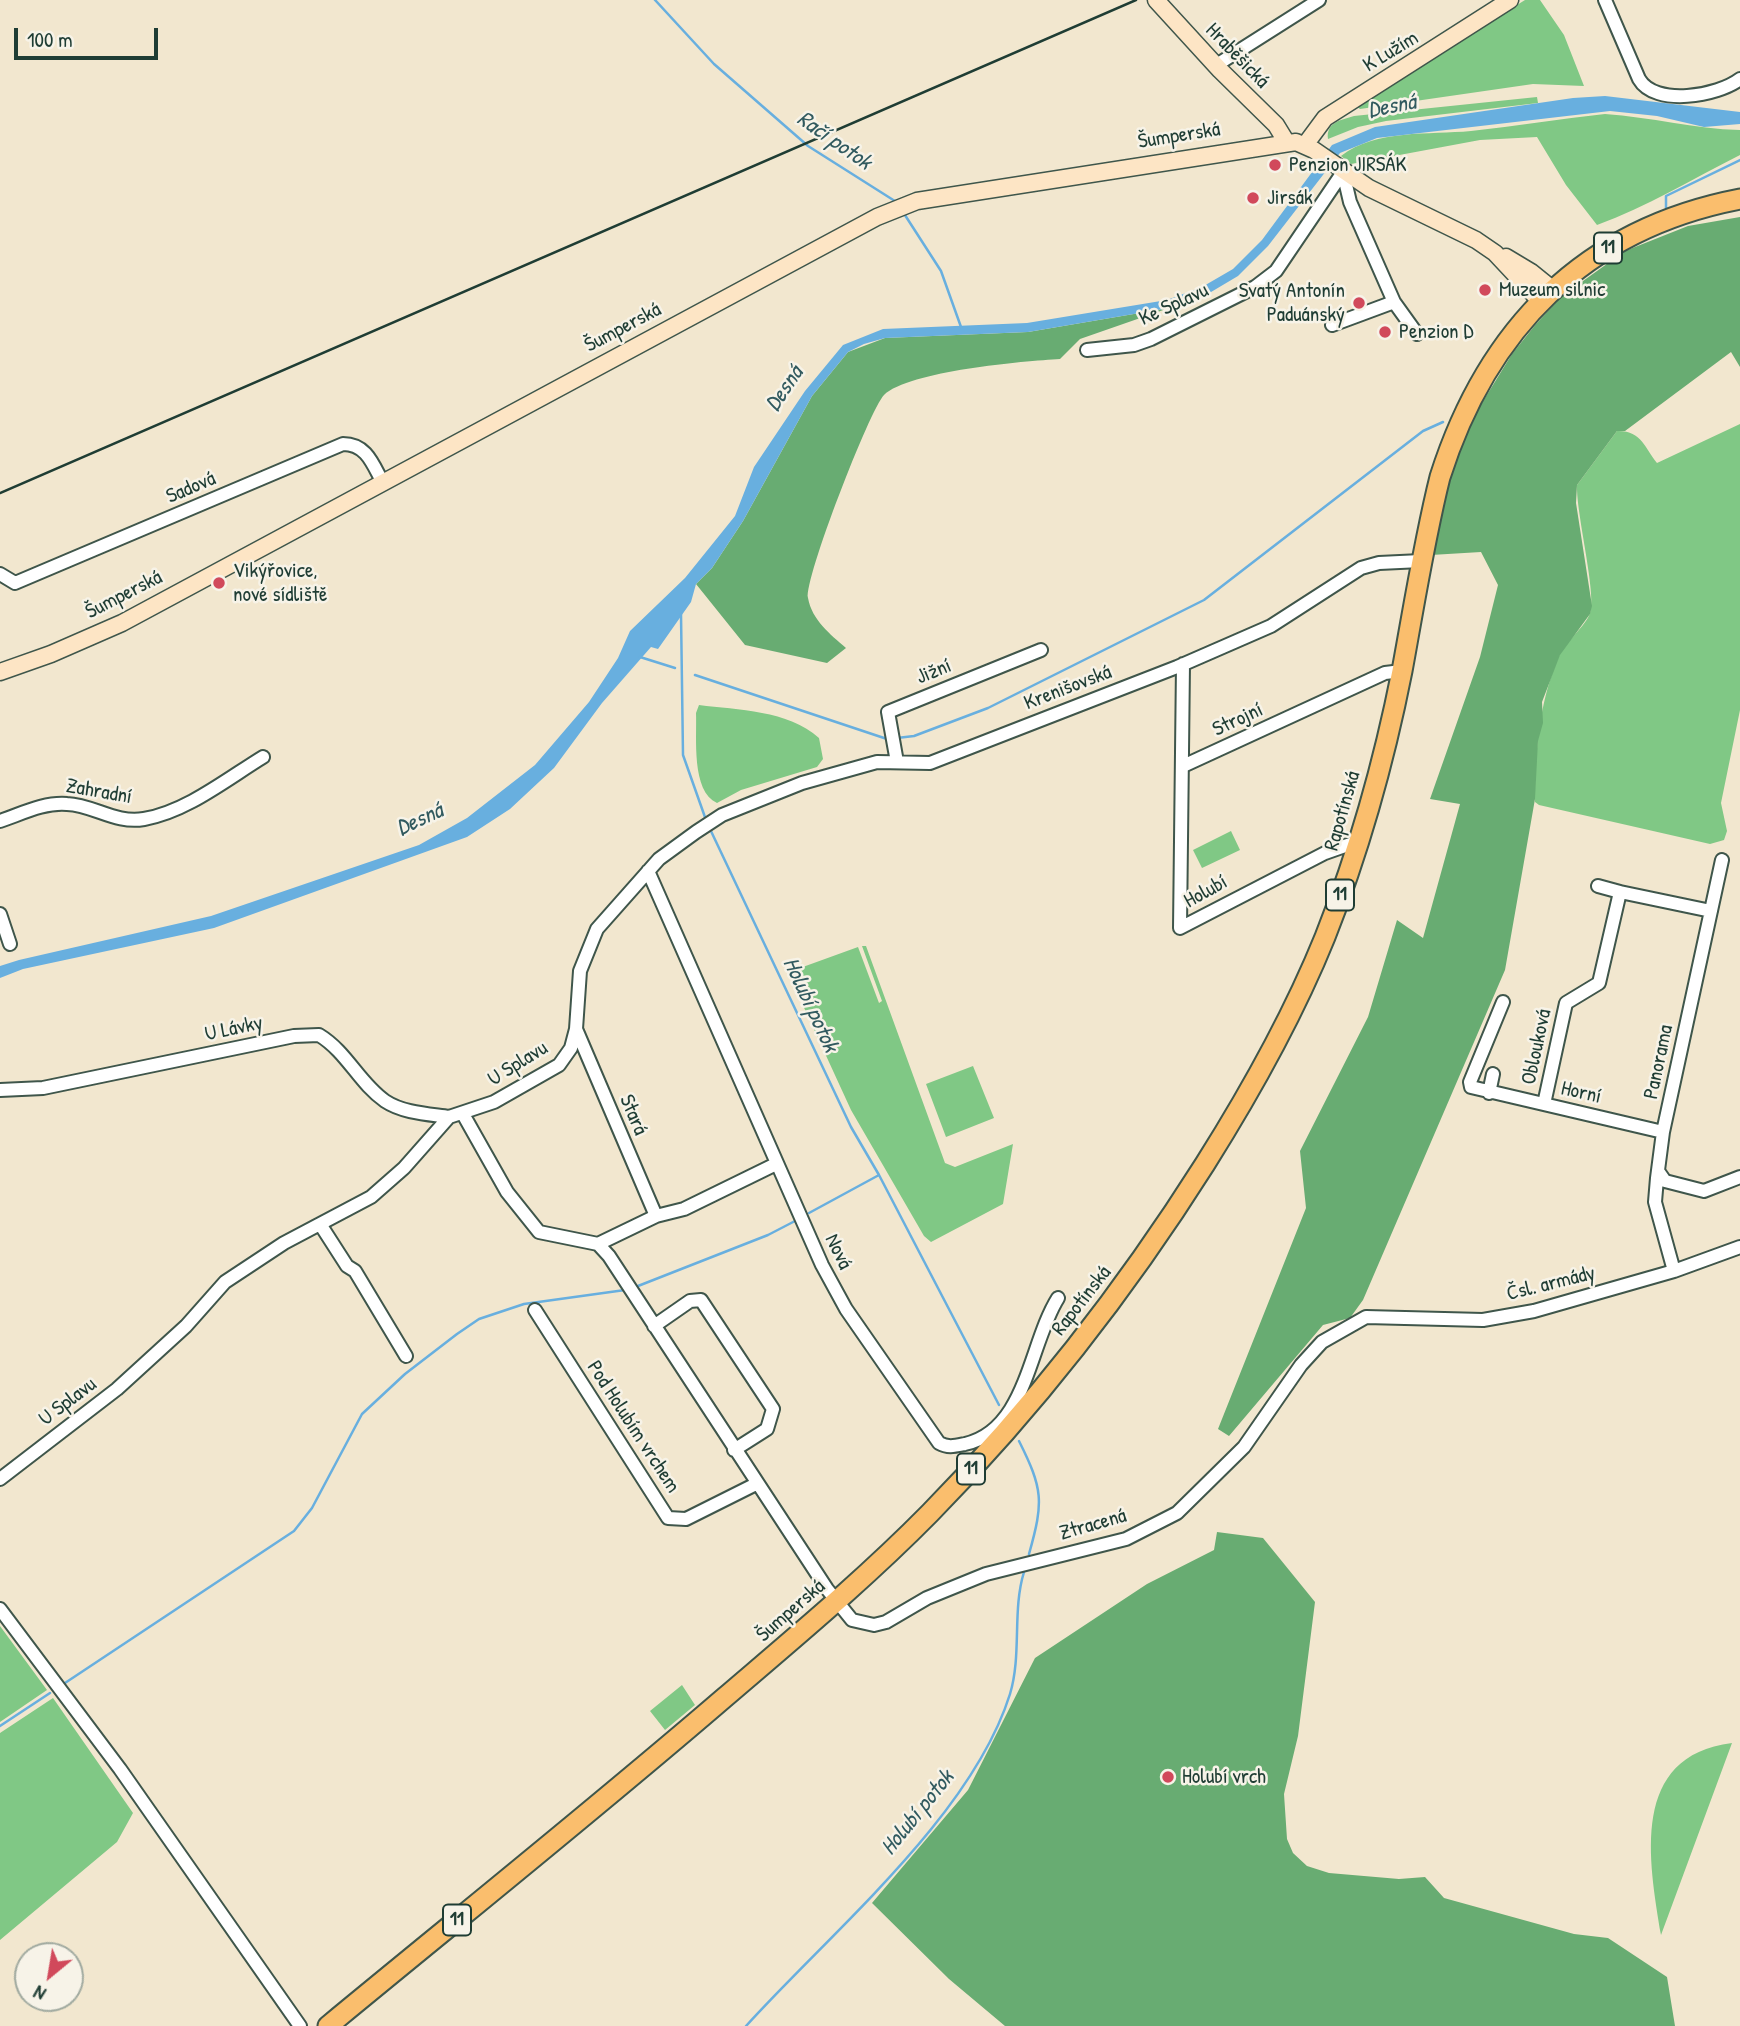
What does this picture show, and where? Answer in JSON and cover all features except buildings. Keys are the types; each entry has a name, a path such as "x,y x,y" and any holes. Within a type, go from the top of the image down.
{"main road":[{"name":"Rapotínská","path":"1011,1426 1127,1281 1241,1105 1306,983 1359,841 1384,751 1402,671 1420,561 1440,477 1464,410 1493,358 1546,295 1620,240 1670,218 1740,199"},
{"name":"Šumperská","path":"328,2026 586,1814 836,1602 930,1513 1011,1426"}],"street":[{"name":"Hraběšická","path":"1156,0 1215,66 1276,125 1287,142"},
{"path":"1215,66 1319,0"},
{"path":"1605,0 1639,79 1647,90 1660,94 1705,94 1719,92 1740,79"},
{"name":"K Lužím","path":"1312,149 1325,118 1501,3"},
{"name":"Šumperská","path":"0,671 51,654 122,623 900,206 1287,142 1312,149"},
{"path":"1312,149 1339,169 1531,272 1546,295"},
{"path":"1339,169 1350,202 1394,302 1417,334"},
{"name":"Ke Splavu","path":"1087,350 1133,345 1150,339 1255,287 1276,271 1339,169"},
{"path":"1332,325 1394,302"},
{"name":"Sadová","path":"0,573 15,583 343,444 354,446 366,453 383,483"},
{"name":"Krenišovská","path":"716,819 802,783 877,762 930,763 1183,664 1271,626 1361,568 1379,563 1420,561"},
{"name":"Jižní","path":"897,762 888,712 1041,650"},
{"name":"Strojní","path":"1183,664 1183,766 1385,673 1402,671"},
{"name":"Zahradní","path":"0,821 52,804 70,803 115,819 144,819 179,807 262,757"},
{"name":"Holubí","path":"1183,766 1180,928 1325,853 1359,841"},
{"name":"U Splavu","path":"0,1479 117,1389 186,1326 225,1282 320,1224 371,1197 404,1168 449,1117 494,1102 559,1065 571,1048 576,1029 575,1004 580,971 597,929 659,859 716,819"},
{"name":"Panorama","path":"1674,1271 1655,1202 1658,1171 1663,1132 1722,860"},
{"name":"Nová","path":"648,871 822,1265 846,1309 934,1437 946,1447 986,1438 1017,1399 1048,1313 1058,1298"},
{"path":"1598,886 1711,911"},
{"name":"Oblouková","path":"1544,1104 1566,1003 1599,983 1620,892"},
{"path":"0,914 10,943"},
{"path":"1493,1074 1489,1093 1471,1087 1470,1082 1503,1002"},
{"name":"Stará","path":"576,1029 656,1216"},
{"name":"U Lávky","path":"0,1090 43,1088 293,1036 320,1035 348,1058 383,1100 414,1111 449,1117"},
{"name":"Horní","path":"1489,1093 1663,1132"},
{"path":"463,1114 507,1192 539,1232 597,1244 609,1256 836,1602"},
{"path":"597,1244 656,1216 684,1209 776,1164"},
{"path":"1658,1171 1665,1181 1704,1191 1740,1177"},
{"path":"320,1224 347,1266 355,1271 406,1356"},
{"name":"Čsl. armády","path":"1366,1317 1483,1320 1534,1311 1674,1271 1740,1247"},
{"path":"654,1326 690,1301 701,1300 773,1409 767,1429 734,1450"},
{"name":"Pod Holubím vrchem","path":"535,1310 668,1518 686,1519 757,1484"},
{"name":"Ztracená","path":"836,1602 857,1623 882,1624 948,1588 1041,1559 1126,1539 1177,1513 1244,1447 1301,1365 1322,1342 1366,1317"},
{"path":"0,1609 120,1769 300,2026"}],"green space":[{"path":"1525,0 1540,0 1564,35 1584,86 1533,84 1360,109 1356,106"},
{"path":"1537,97 1538,103 1386,121 1358,127 1328,139 1332,125 1354,116"},
{"path":"1605,114 1740,130 1740,155 1652,201 1597,225 1566,185 1537,137 1480,140 1351,164 1341,156 1355,147 1386,137 1471,131"},
{"path":"1740,217 1740,367 1731,352 1625,431 1617,431 1577,485 1576,503 1592,606 1590,614 1560,655 1542,702 1543,723 1538,741 1535,799 1505,970 1363,1300 1350,1318 1323,1325 1229,1436 1218,1429 1306,1208 1300,1151 1368,1017 1397,920 1423,938 1460,804 1430,799 1480,657 1498,585 1481,552 1431,555 1453,450 1512,354 1562,296 1625,251 1688,226"},
{"path":"1169,308 1080,339 1060,359 995,365 941,374 897,387 884,395 839,495 810,584 808,598 813,613 822,626 846,648 827,663 745,645 696,584 712,568 743,521 812,396 848,352 885,338 1028,332"},
{"path":"1740,424 1740,710 1721,803 1727,831 1724,840 1710,844 1539,805 1535,802 1536,765 1547,691 1559,656 1590,613 1591,589 1577,485 1617,431 1632,433 1637,437 1657,463"},
{"path":"699,705 746,710 793,722 819,738 823,759 817,767 741,790 717,803 709,797 699,776 696,713"},
{"path":"1231,831 1240,850 1202,868 1193,850"},
{"path":"862,946 866,946 945,1163 955,1167 1013,1144 1003,1204 931,1242 924,1236 851,1110 789,975 789,972 858,947 879,1003 882,1001"},
{"path":"973,1066 994,1118 946,1137 926,1084"},
{"path":"1217,1532 1263,1538 1315,1602 1298,1736 1284,1794 1287,1839 1293,1853 1307,1866 1329,1873 1399,1879 1425,1877 1444,1898 1574,1934 1608,1938 1667,1977 1675,2026 1005,2026 949,1979 872,1903 968,1790 1035,1658 1147,1584 1214,1550"},
{"path":"0,1626 47,1690 0,1722"},
{"path":"682,1685 695,1705 665,1730 650,1711"},
{"path":"53,1698 133,1813 117,1842 0,1940 0,1733"},
{"path":"1732,1743 1661,1935 1651,1845 1653,1816 1661,1790 1676,1768 1699,1752"}],"water":[{"path":"1605,96 1740,112 1740,124 1704,127 1657,116 1610,111 1377,138 1340,153 1268,246 1238,276 1206,295 1169,308 1028,332 885,338 848,352 812,396 743,521 712,568 696,584 691,602 658,649 651,647 602,703 554,768 510,809 467,837 214,928 23,969 0,978 0,966 211,916 419,845 467,818 535,765 589,702 618,658 630,631 685,578 735,516 754,467 805,391 843,345 883,329 1027,323 1167,300 1202,287 1233,269 1262,240 1332,145 1375,127 1573,98"}],"waterway":[{"name":"Račí potok","path":"655,0 714,64 808,146 898,203"},
{"path":"1666,208 1666,196 1740,160"},
{"name":"Račí potok","path":"903,212 941,271 961,327"},
{"path":"897,738 914,736 988,708 1204,600 1423,431 1443,422"},
{"name":"Holubí potok","path":"681,614 683,755 706,820"},
{"path":"640,657 675,668"},
{"path":"695,675 887,739"},
{"name":"Holubí potok","path":"710,829 851,1127 879,1175 999,1405"},
{"path":"809,1213 879,1175"},
{"path":"638,1286 768,1235 795,1221"},
{"path":"65,1683 294,1531 312,1508 362,1414 405,1374 457,1334 479,1319 524,1304 625,1290"},
{"name":"Holubí potok","path":"1019,1441 1033,1471 1039,1496 1037,1521 1029,1554"},
{"name":"Holubí potok","path":"746,2026 896,1870 965,1784 991,1739 1010,1694 1016,1664 1018,1602 1024,1572"},
{"path":"0,1726 50,1693"}],"railway":[{"path":"0,493 1136,0"}],"place":[{"name":"Penzion JIRSÁK","path":"1275,165"},
{"name":"Jirsák","path":"1253,198"},
{"name":"Muzeum silnic","path":"1485,290"},
{"name":"Svatý Antonín Paduánský","path":"1359,303"},
{"name":"Penzion D","path":"1385,332"},
{"name":"Vikýřovice, nové sídliště","path":"219,583"},
{"name":"Holubí vrch","path":"1168,1777"}],"water label":[{"name":"Desná","path":"1392,107"},
{"name":"Desná","path":"785,389"},
{"name":"Desná","path":"420,820"}]}
